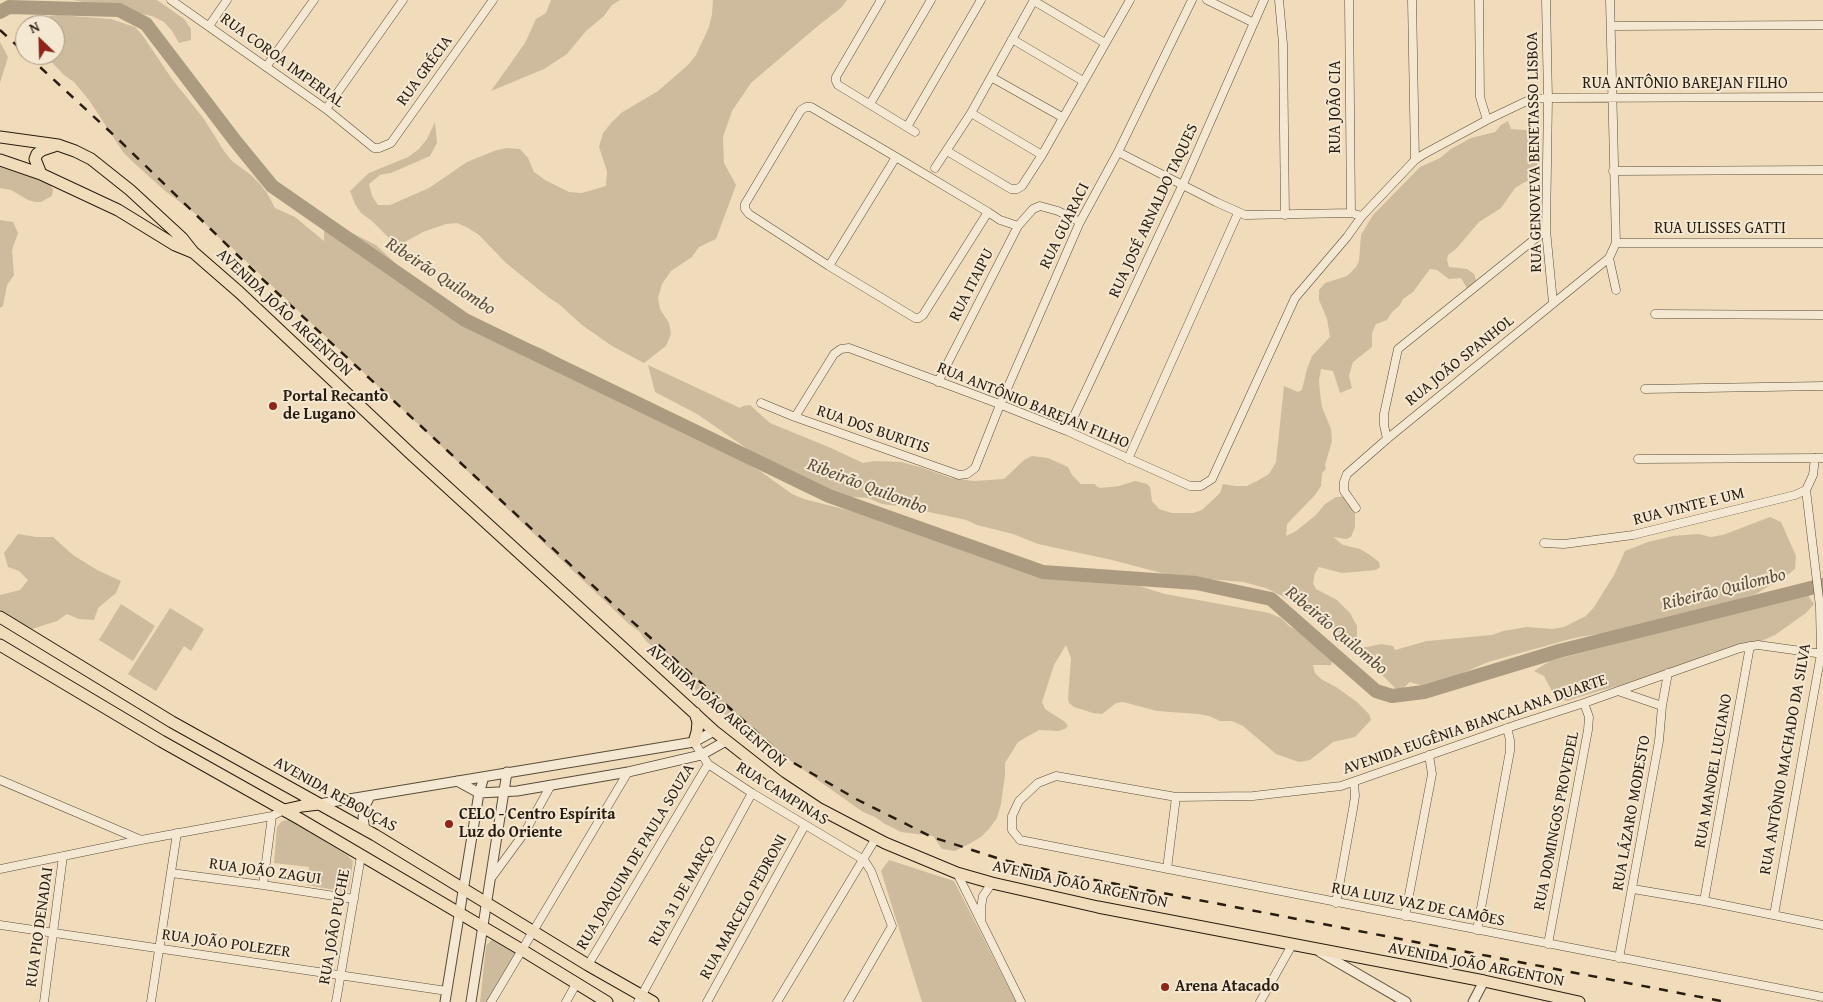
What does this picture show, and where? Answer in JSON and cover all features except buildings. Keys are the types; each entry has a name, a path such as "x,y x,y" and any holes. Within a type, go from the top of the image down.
{"main road":[{"name":"AVENIDA JOÃO ARGENTON","path":"0,137 58,145 91,159 130,190 182,238 193,252 239,292 411,454 714,731 779,782 876,838 956,873 992,883 1098,907 1484,981 1579,1002"},
{"path":"41,174 36,159 37,154 42,150 58,145"},
{"name":"AVENIDA JOÃO ARGENTON","path":"0,160 41,174 118,210 175,245 193,252"},
{"name":"AVENIDA REBOUÇAS","path":"0,617 172,722 365,830 533,931 639,999 653,1002"},
{"path":"0,645 161,741 284,810 607,1002"},
{"path":"694,742 698,722 695,713"},
{"path":"161,741 172,722"},
{"path":"284,810 319,804"}],"street":[{"name":"RUA COROA IMPERIAL","path":"172,0 326,109 374,148"},
{"path":"209,26 227,0"},
{"path":"266,67 314,0"},
{"path":"326,109 403,0"},
{"name":"RUA GRÉCIA","path":"374,148 384,147 391,143 493,0"},
{"path":"881,0 836,77 836,81 838,85 915,132"},
{"path":"870,104 931,0"},
{"path":"907,127 981,0"},
{"path":"935,168 971,113 1034,0 1105,43"},
{"path":"947,151 1011,189 1017,189 1022,186 1042,155 1128,2 1119,0"},
{"name":"RUA GUARACI","path":"975,468 1000,404 1080,222 1118,152 1192,0"},
{"path":"1208,0 1254,23"},
{"name":"RUA JOSÉ ARNALDO TAQUES","path":"1067,432 1183,184 1264,0"},
{"path":"1279,0 1284,44 1285,215"},
{"name":"RUA JOÃO CIA","path":"1349,0 1351,213"},
{"path":"1412,0 1415,160"},
{"path":"1479,0 1480,97 1487,120"},
{"name":"RUA GENOVEVA BENETASSO LISBOA","path":"1546,0 1548,98 1546,230 1553,303"},
{"path":"1610,0 1616,243"},
{"path":"1611,26 1823,25"},
{"path":"1012,39 1083,81"},
{"path":"991,77 1062,117"},
{"name":"RUA ANTÔNIO BAREJAN FILHO","path":"795,417 834,354 849,348 1000,404 1190,486 1201,486 1212,479 1295,298 1347,237 1362,216 1415,160 1487,120 1532,99 1823,97"},
{"path":"988,212 923,315 920,318 915,318 829,266 749,214 745,209 746,204 801,110 811,106 988,212 1000,220 1018,226"},
{"path":"971,113 1042,155"},
{"path":"1118,152 1245,215 1351,213 1362,216"},
{"path":"829,266 896,157"},
{"path":"1613,171 1823,170"},
{"name":"RUA ITAIPU","path":"938,382 1018,226 1033,209 1040,206 1058,211 1080,222"},
{"path":"1128,460 1238,213"},
{"path":"1387,439 1384,414 1398,349 1546,230"},
{"name":"RUA ULISSES GATTI","path":"1616,243 1823,243"},
{"name":"RUA JOÃO SPANHOL","path":"1356,508 1344,491 1344,482 1347,474 1387,439 1609,258 1616,243"},
{"path":"1609,258 1616,290"},
{"path":"1655,314 1823,314"},
{"path":"1645,389 1823,386"},
{"name":"RUA DOS BURITIS","path":"761,403 795,417 959,475 968,474 975,468"},
{"path":"1638,459 1819,458 1806,490"},
{"name":"RUA VINTE E UM","path":"1544,543 1564,544 1599,541 1633,535 1795,495 1806,490"},
{"name":"RUA ANTÔNIO MACHADO DA SILVA","path":"1774,915 1822,654 1820,607 1806,490"},
{"name":"AVENIDA EUGÊNIA BIANCALANA DUARTE","path":"1012,830 1012,816 1019,801 1038,783 1056,776 1176,797 1253,796 1341,786 1740,648 1758,645 1822,654"},
{"name":"RUA MANOEL LUCIANO","path":"1704,901 1750,646"},
{"name":"RUA LÁZARO MODESTO","path":"1619,958 1659,741 1662,706 1668,673"},
{"path":"1618,691 1662,706"},
{"name":"RUA DOMINGOS PROVEDEL","path":"1548,944 1588,730 1589,717 1584,703"},
{"path":"1477,930 1510,751 1507,728"},
{"path":"319,804 694,742 714,731"},
{"path":"457,781 479,793 503,793 628,772 701,755 726,741"},
{"name":"RUA CAMPINAS","path":"694,742 708,764 752,793 864,860"},
{"path":"1405,916 1432,774 1429,755"},
{"name":"RUA JOAQUIM DE PAULA SOUZA","path":"588,965 708,764"},
{"path":"471,1002 507,772"},
{"path":"491,1002 628,772"},
{"path":"445,1002 479,793 484,777"},
{"path":"0,780 140,840"},
{"path":"1336,903 1355,796 1354,782"},
{"path":"492,877 525,832 550,785"},
{"name":"RUA 31 DE MARÇO","path":"639,999 752,793"},
{"path":"365,830 363,818 365,806 370,796"},
{"path":"1167,869 1176,797"},
{"path":"0,869 140,840 272,816 284,810"},
{"path":"263,885 272,816"},
{"name":"RUA MARCELO PEDRONI","path":"707,1002 805,825"},
{"name":"RUA LUIZ VAZ DE CAMÕES","path":"1012,830 1020,840 1823,997"},
{"path":"151,1002 177,834"},
{"path":"777,1002 876,838"},
{"name":"RUA PIO DENADAI","path":"44,1002 63,856"},
{"name":"RUA JOÃO PUCHE","path":"336,1002 361,856"},
{"path":"848,1002 892,926 871,871 864,860"},
{"name":"RUA JOÃO ZAGUI","path":"171,873 354,899"},
{"path":"956,873 1021,1002"},
{"path":"982,924 980,907 983,896 992,883"},
{"path":"1632,889 1704,901 1823,925"},
{"name":"RUA JOÃO POLEZER","path":"0,925 447,991"},
{"path":"1260,1002 1292,945"},
{"path":"1316,949 1406,1002"},
{"path":"1472,1002 1484,981"},
{"path":"566,1002 576,984"},
{"path":"1547,996 1558,1002"}],"shaded area":[{"path":"73,0 157,0 184,19 191,29 191,40 179,43 164,22 152,16"},
{"path":"551,0 620,0 612,5 604,16 586,31 567,54 544,69 491,91 525,43 536,19 546,13"},
{"path":"713,0 847,0 841,8 751,83 732,111 723,137 724,163 736,185 716,239 699,247 692,257 671,271 662,284 658,298 660,309 669,323 671,334 666,346 644,363 612,346 582,325 560,305 506,263 479,235 468,228 457,223 446,224 423,232 401,244 389,238 361,213 355,204 350,191 369,173 408,157 419,149 427,139 435,122 437,143 430,156 391,173 380,175 369,184 372,196 378,205 390,205 429,188 467,162 507,148 520,149 528,158 534,172 569,192 582,193 606,186 607,171 599,147 603,133 621,113 658,91 688,65 696,55 709,27"},
{"path":"65,16 111,19 135,27 172,79 204,119 232,161 260,184 275,208 295,217 324,241 324,228 329,224 336,225 376,245 395,263 405,279 426,295 482,326 541,348 593,377 656,407 671,418 760,471 792,494 804,499 859,513 872,513 907,526 983,547 1005,557 1062,577 1139,586 1165,594 1269,613 1281,618 1289,626 1337,654 1334,654 1331,665 1313,665 1315,673 1321,679 1357,702 1369,714 1371,720 1355,737 1333,742 1310,760 1299,762 1276,754 1243,726 1232,721 1220,721 1198,714 1157,711 1123,702 1116,703 1102,714 1093,713 1074,707 1069,703 1071,658 1066,645 1054,665 1042,702 1045,709 1068,726 1058,731 1039,730 1018,742 1005,763 1001,804 997,818 989,829 981,837 955,851 942,849 933,836 901,832 863,812 706,701 666,658 646,641 640,632 629,624 229,245 227,246 197,215 164,190 133,162 123,152 89,100 74,82 54,65 65,65"},
{"path":"0,42 8,57 0,83"},
{"path":"1508,121 1511,129 1526,130 1535,140 1540,162 1540,172 1537,177 1515,188 1501,208 1479,222 1456,249 1448,255 1449,267 1467,269 1474,274 1476,280 1474,287 1468,290 1461,278 1449,279 1437,270 1430,269 1413,292 1403,299 1387,320 1376,324 1372,333 1372,347 1353,362 1349,376 1352,388 1340,393 1333,371 1321,369 1319,380 1322,407 1331,429 1332,441 1325,465 1326,469 1322,473 1321,486 1315,495 1287,524 1286,536 1296,531 1316,515 1325,504 1336,497 1348,496 1355,504 1355,527 1351,537 1346,539 1333,537 1343,545 1360,549 1370,555 1379,562 1380,567 1376,570 1342,573 1319,567 1315,573 1313,583 1316,589 1337,600 1350,613 1357,626 1357,643 1359,647 1381,644 1393,646 1395,650 1427,641 1492,635 1527,627 1552,629 1564,627 1586,616 1594,607 1614,575 1625,551 1648,542 1673,536 1698,534 1711,537 1723,535 1770,517 1781,522 1796,556 1795,569 1754,595 1669,620 1634,634 1622,636 1598,634 1574,638 1488,662 1429,688 1410,682 1401,690 1395,688 1343,635 1319,621 1300,605 1266,588 1243,582 1173,576 1038,544 1013,534 977,525 966,520 906,507 882,504 868,498 835,496 806,487 757,458 749,450 697,414 655,392 648,365 740,408 750,405 770,423 863,463 874,461 901,462 951,478 974,481 1004,479 1024,460 1032,456 1048,458 1068,467 1072,475 1081,484 1095,484 1100,488 1119,486 1135,481 1147,484 1150,487 1152,501 1159,509 1172,513 1193,513 1202,510 1220,493 1223,484 1247,486 1269,474 1276,462 1284,386 1298,392 1302,390 1312,356 1330,337 1327,319 1319,300 1319,290 1325,283 1347,276 1356,267 1359,261 1361,235 1373,215 1420,167 1440,158 1451,149 1471,138 1495,132"},
{"path":"0,163 33,175 50,184 53,190 52,196 41,202 35,202 11,190 0,188"},
{"path":"0,220 13,222 18,233 12,250 14,275 7,285 3,306 0,308"},
{"path":"18,534 53,537 73,555 97,570 121,581 116,593 98,608 94,620 79,619 67,614 57,621 32,629 7,618 0,609 0,595 20,590 28,580 19,571 8,567 4,553"},
{"path":"1807,594 1814,604 1806,613 1775,635 1752,645 1714,652 1655,677 1567,701 1555,697 1544,676 1534,671 1550,661"},
{"path":"121,604 155,626 133,661 99,640"},
{"path":"170,608 204,629 191,651 184,646 156,691 128,674"},
{"path":"289,820 347,855 353,861 349,890 346,892 307,885 309,867 274,863 277,827 282,821"},
{"path":"889,860 954,881 1016,1002 922,1002 881,871"},
{"path":"493,938 517,954 489,1002 480,1002 486,946"}],"waterway":[{"name":"Ribeirão Quilombo","path":"0,12 9,7 119,10 146,24 272,186 465,320 829,496 1043,572 1196,583 1271,599 1376,691 1392,696 1424,692 1559,651 1823,585"}],"railway":[{"path":"0,30 15,44"},
{"path":"38,65 118,139 257,274 617,608 787,759 858,800 932,837 1003,860 1090,879 1726,1002"}],"place":[{"name":"Portal Recanto de Lugano","path":"273,406"},
{"name":"CELO - Centro Espírita Luz do Oriente","path":"449,824"},
{"name":"Arena Atacado","path":"1165,987"}]}
